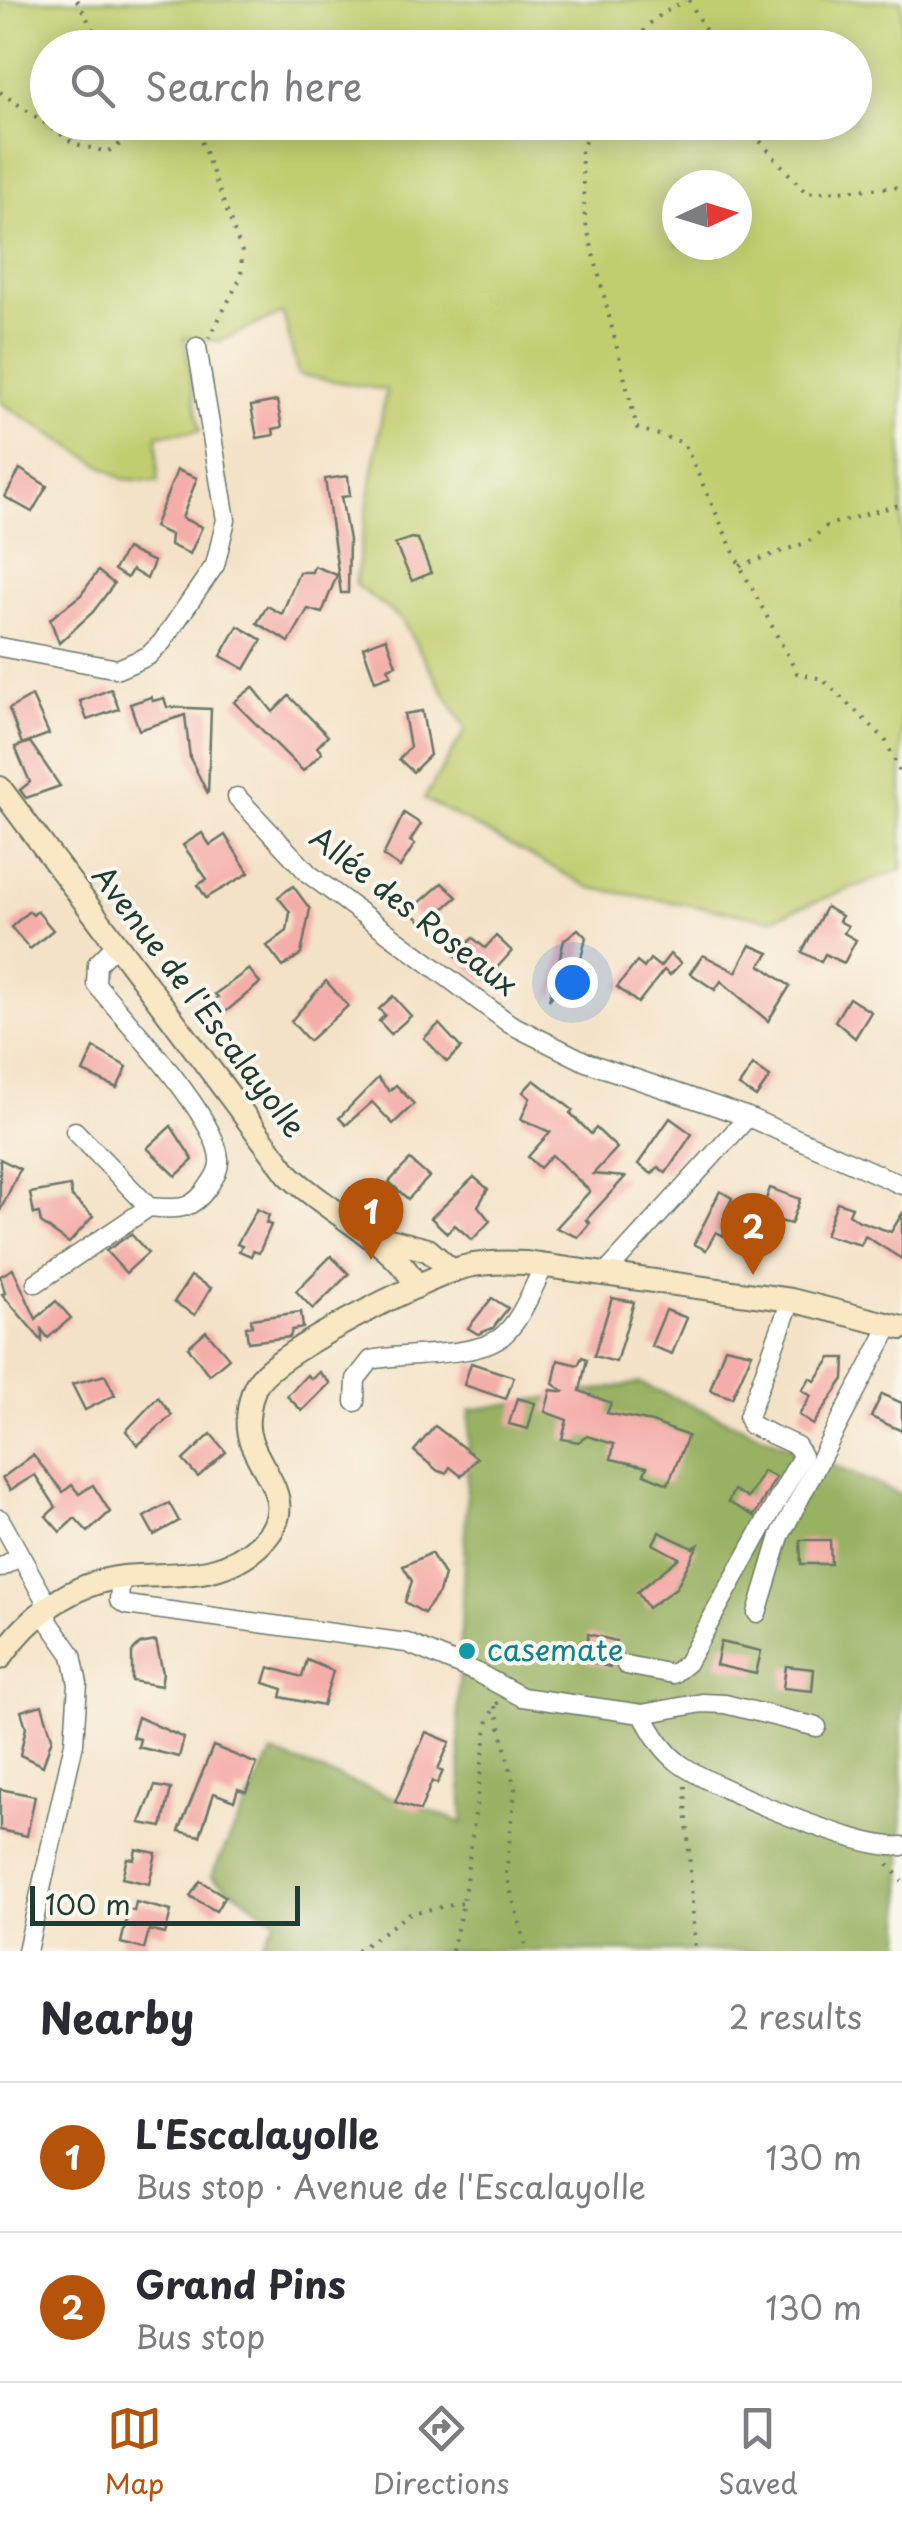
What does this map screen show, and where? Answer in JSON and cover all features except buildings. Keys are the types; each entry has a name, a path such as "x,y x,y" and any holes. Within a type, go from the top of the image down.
{"street":[{"path":"0,647 118,669 148,656 162,642 215,564 226,520 197,347"},
{"name":"Avenue de l'Escalayolle","path":"0,788 288,1174 312,1198 400,1259 416,1288"},
{"name":"Allée des Roseaux","path":"238,797 310,874 510,1024 586,1062 748,1116 902,1185"},
{"path":"36,1282 149,1207 185,1210 198,1201 217,1174 219,1158 210,1126 96,984 96,964 117,944"},
{"path":"604,1274 748,1116"},
{"path":"74,1131 149,1207"},
{"name":"Avenue de l'Escalayolle","path":"365,1235 428,1250 452,1271"},
{"path":"0,1658 46,1608 85,1586 121,1577 192,1576 242,1560 264,1540 276,1518 278,1499 246,1424 258,1382 303,1347 416,1288 452,1271 506,1262 791,1300 896,1326 780,1536 757,1613"},
{"path":"355,1402 356,1378 370,1360 480,1347 498,1340 518,1317 544,1266"},
{"path":"626,1665 672,1674 686,1663 802,1456 797,1446 751,1425 748,1417 791,1300"},
{"path":"0,1520 76,1670 77,1728 27,1951"},
{"path":"0,1568 20,1556"},
{"path":"121,1577 119,1600 126,1606 407,1643 476,1672 500,1698 522,1697 642,1714 702,1703 725,1704 816,1727"},
{"path":"642,1714 658,1742 683,1766 851,1842 902,1846"}],"path":[{"path":"77,0 93,30"},
{"path":"645,30 653,20 687,0 704,30"},
{"path":"0,92 30,113"},
{"path":"68,140 107,152 127,140"},
{"path":"197,347 213,335 241,277 242,252 201,140"},
{"path":"586,140 581,150 586,220 637,428 684,443 740,566 797,673 822,678 885,739 902,777"},
{"path":"758,140 806,193 902,187"},
{"path":"740,566 808,542 828,524 902,504"},
{"path":"452,1951 463,1904 488,1719 500,1698"},
{"path":"500,1698 515,1789 506,1874 526,1951"},
{"path":"683,1766 693,1866 695,1951"},
{"path":"357,1951 410,1913 463,1904"}],"green space":[{"path":"0,0 902,0 902,869 771,919 591,888 424,799 466,729 401,619 355,585 386,390 298,375 283,313 220,341 184,338 200,431 157,435 158,482 123,479 0,402"},
{"path":"640,1383 902,1495 902,1951 257,1951 276,1920 211,1876 272,1753 463,1823 458,1710 470,1410"}],"place":[{"name":"L'Escalayolle","path":"371,1260"},
{"name":"Grand Pins","path":"753,1275"},
{"name":"casemate","path":"467,1651"}]}
